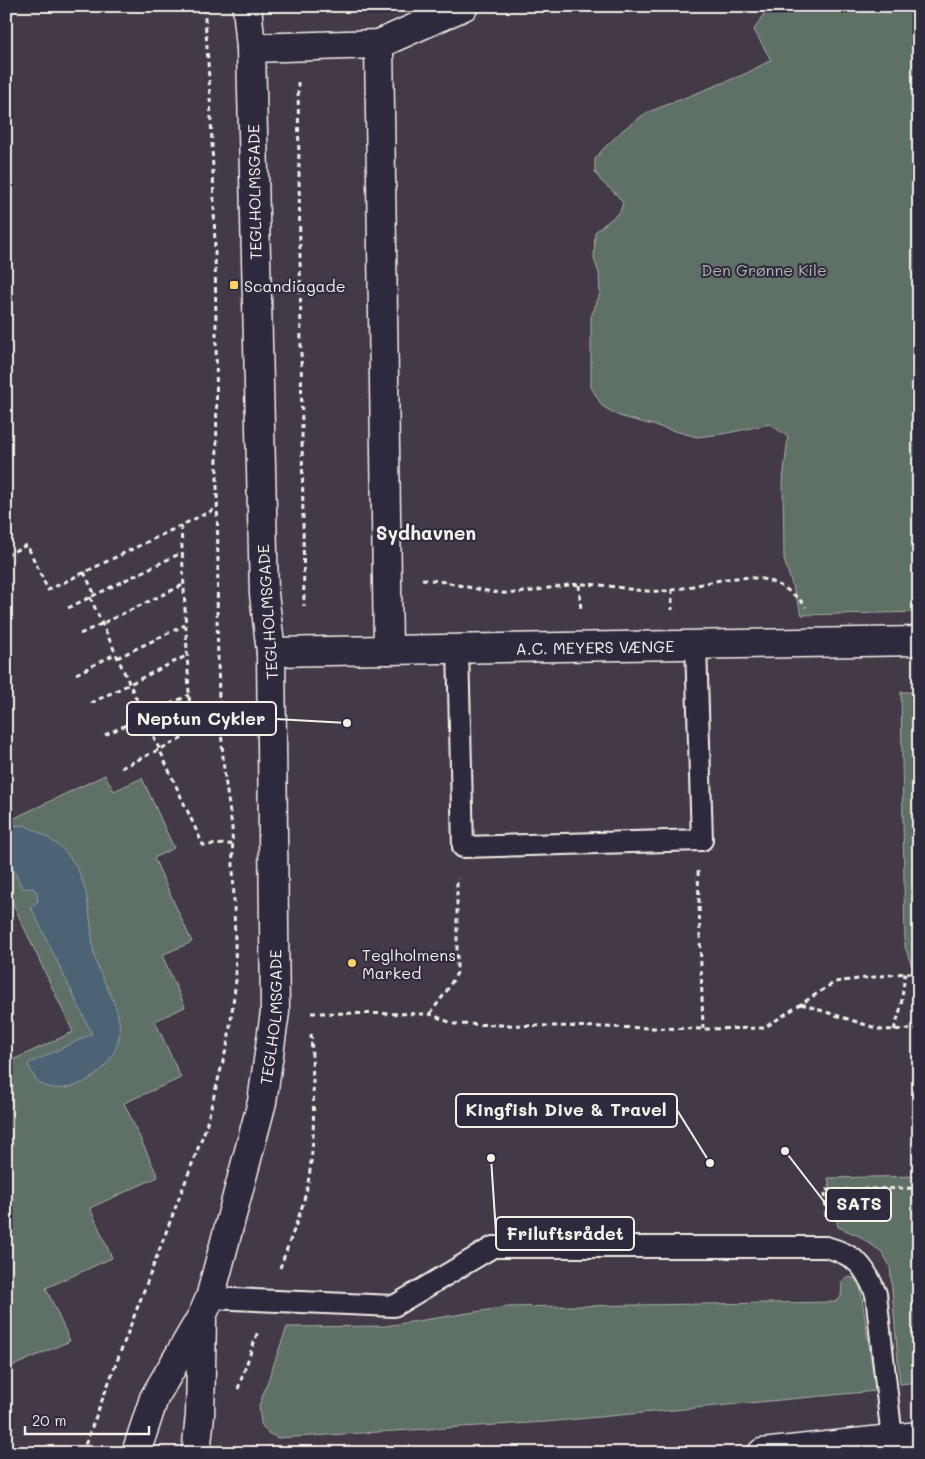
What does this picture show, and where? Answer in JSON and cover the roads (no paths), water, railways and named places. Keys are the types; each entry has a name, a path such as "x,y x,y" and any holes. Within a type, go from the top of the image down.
{"street":[{"name":"TEGLHOLMSGADE","path":"196,1453 206,1307 262,1102 275,1012 271,652 264,594 251,48 247,6"},
{"path":"251,48 379,44 464,6"},
{"path":"379,44 388,650"},
{"name":"A.C. MEYERS VÆNGE","path":"271,652 919,641"},
{"name":"TEGLHOLMSGADE","path":"136,1453 154,1398 206,1307"},
{"path":"762,1453 906,1438"}],"lane":[{"path":"458,648 463,847 702,840 696,645"},
{"path":"206,1307 394,1306 493,1247 826,1247 842,1251 858,1261 869,1276 876,1294 906,1438"}],"water":[{"path":"24,825 53,841 64,850 79,871 87,900 96,962 116,1008 120,1027 116,1047 107,1064 84,1082 65,1088 52,1088 40,1083 34,1077 28,1064 92,1034 31,907 38,901 37,892 33,888 23,889 6,854 6,826"}],"place":[{"name":"Scandiagade","path":"234,285"},
{"name":"Neptun Cykler","path":"347,723"},
{"name":"Teglholmens Marked","path":"352,963"},
{"name":"SATS","path":"785,1151"},
{"name":"Friluftsrådet","path":"491,1158"},
{"name":"Kingfish Dive & Travel","path":"710,1163"}],"district":[{"name":"Sydhavnen","path":"426,532"}],"park label":[{"name":"Den Grønne Kile","path":"764,269"}]}
